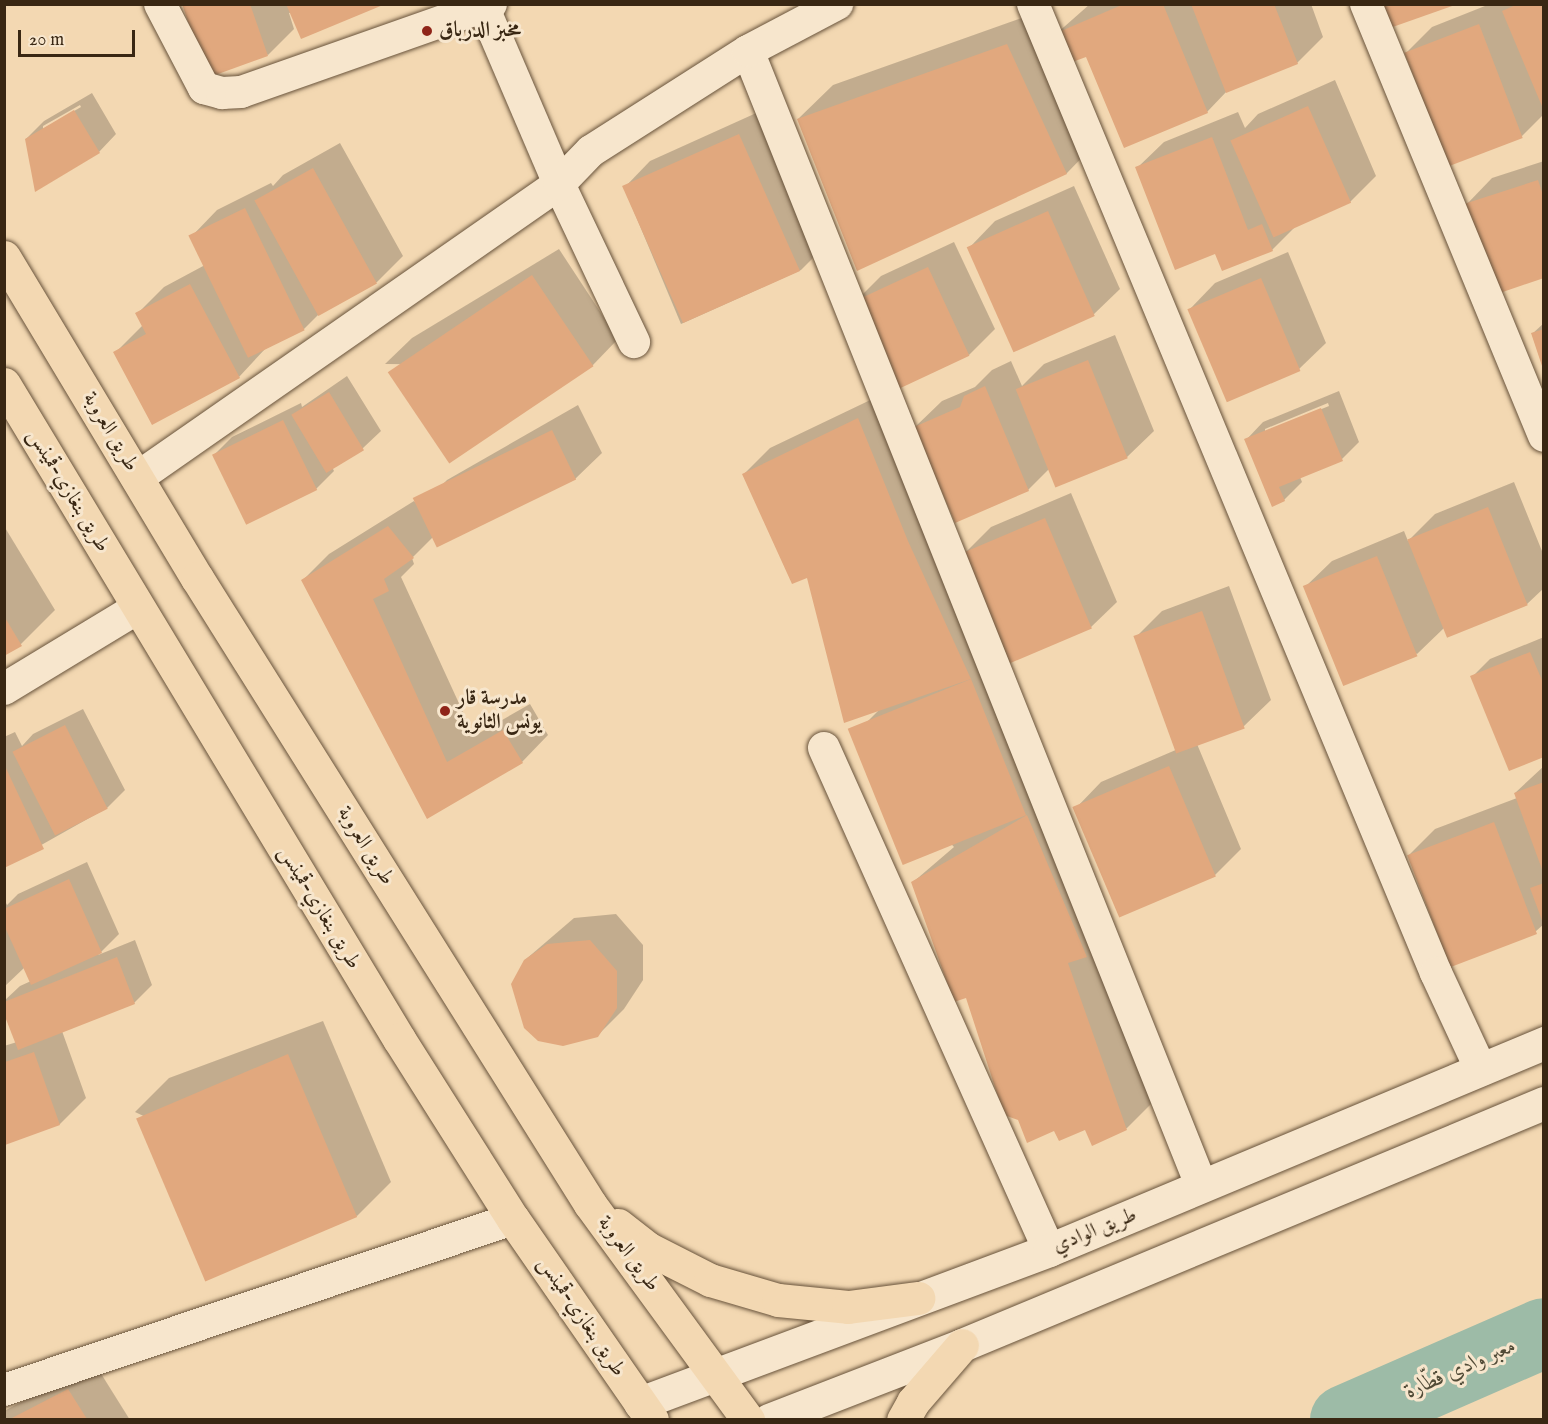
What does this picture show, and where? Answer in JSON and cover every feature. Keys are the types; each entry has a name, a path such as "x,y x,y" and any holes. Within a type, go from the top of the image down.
{"main road":[{"name":"طريق العروبة","path":"4,257 137,478 590,1204 748,1419"},
{"name":"طريق بنغازي-قمينس","path":"4,384 399,1039 513,1219 646,1411"},
{"name":"طريق الوادي","path":"646,1411 716,1373 1049,1250 1544,1043"},
{"path":"769,1419 962,1345 1544,1103"},
{"path":"590,1204 657,1253 710,1280 778,1300 848,1307 918,1298"},
{"path":"903,1419 913,1402 962,1345"}],"street":[{"path":"160,4 204,88 222,93 241,92 485,6 559,184 634,342"},
{"path":"137,478 559,184 591,151 748,51 837,4"},
{"path":"1033,4 1417,929 1481,1070"},
{"path":"1366,4 1544,436"},
{"path":"748,51 1202,1187"},
{"path":"4,689 138,608"},
{"path":"824,748 1049,1250"},
{"path":"4,1390 513,1219"}],"building":[{"path":"182,4 250,4 268,56 207,78"},
{"path":"286,4 383,4 383,5 301,39"},
{"path":"1124,4 1163,4 1208,113 1124,148 1086,57 1067,64 1054,34"},
{"path":"1191,4 1274,4 1298,64 1226,93"},
{"path":"1378,4 1455,4 1455,5 1387,29"},
{"path":"1518,4 1544,4 1544,111 1502,11"},
{"path":"1479,24 1523,138 1448,167 1404,53"},
{"path":"1007,44 1067,174 857,271 797,119"},
{"path":"1308,106 1351,203 1273,237 1230,141"},
{"path":"74,110 100,153 35,192 25,139"},
{"path":"739,134 800,271 683,323 622,186"},
{"path":"1212,137 1248,230 1262,224 1273,251 1222,271 1215,254 1175,270 1135,167"},
{"path":"313,168 377,283 318,316 254,200"},
{"path":"1538,180 1544,198 1544,278 1494,295 1464,204"},
{"path":"245,208 305,330 248,358 188,236"},
{"path":"1048,211 1095,316 1013,352 967,247"},
{"path":"928,267 969,356 894,391 853,302"},
{"path":"532,275 594,366 449,463 388,372"},
{"path":"1261,278 1300,371 1227,402 1187,309"},
{"path":"190,284 240,378 152,425 113,352 146,334 135,313"},
{"path":"1544,329 1544,369 1543,369 1531,333"},
{"path":"1088,360 1128,458 1055,488 1016,389"},
{"path":"985,386 1029,491 955,523 914,427 960,407 964,396"},
{"path":"329,392 364,450 326,473 291,415"},
{"path":"1321,408 1343,461 1279,487 1285,501 1272,507 1244,439"},
{"path":"858,418 908,541 971,679 844,723 807,578 792,584 742,474"},
{"path":"283,420 317,490 246,525 212,455"},
{"path":"552,430 576,479 437,547 413,498"},
{"path":"1488,507 1528,605 1447,638 1407,540"},
{"path":"1045,518 1092,628 1010,663 963,553"},
{"path":"388,526 414,558 384,579 389,591 373,599 447,762 503,730 523,763 427,819 301,580"},
{"path":"1377,556 1417,656 1343,686 1303,586"},
{"path":"1202,611 1245,728 1176,753 1133,636"},
{"path":"4,616 22,646 4,656"},
{"path":"1530,652 1544,685 1544,757 1509,771 1470,676"},
{"path":"971,679 1026,815 903,865 848,729"},
{"path":"65,725 108,809 55,836 12,752"},
{"path":"4,764 44,849 4,868"},
{"path":"1169,766 1216,876 1119,917 1072,807"},
{"path":"1544,782 1544,872 1543,872 1514,793"},
{"path":"1027,815 1087,957 1068,963 1127,1130 1092,1146 1085,1130 1059,1141 1054,1131 1027,1143 1018,1120 1004,1115 966,998 954,1002 911,882"},
{"path":"1494,822 1537,934 1450,967 1407,855"},
{"path":"69,879 102,953 31,985 4,925 4,909"},
{"path":"1544,883 1544,923 1543,923 1530,888"},
{"path":"590,940 617,971 617,1008 598,1037 563,1046 538,1041 524,1028 511,984 524,960 547,944"},
{"path":"117,957 135,1004 18,1050 4,1014 4,1002"},
{"path":"34,1052 60,1125 5,1145 5,1062"},
{"path":"288,1054 357,1217 205,1281 136,1118"},
{"path":"68,1389 87,1419 10,1419"}],"waterway":[{"name":"معبر وادي قطّارة","path":"1345,1420 1544,1333"}],"place":[{"name":"مخبز الدرباق","path":"427,31"},
{"name":"مدرسة قار يونس الثانوية","path":"445,711"}]}
